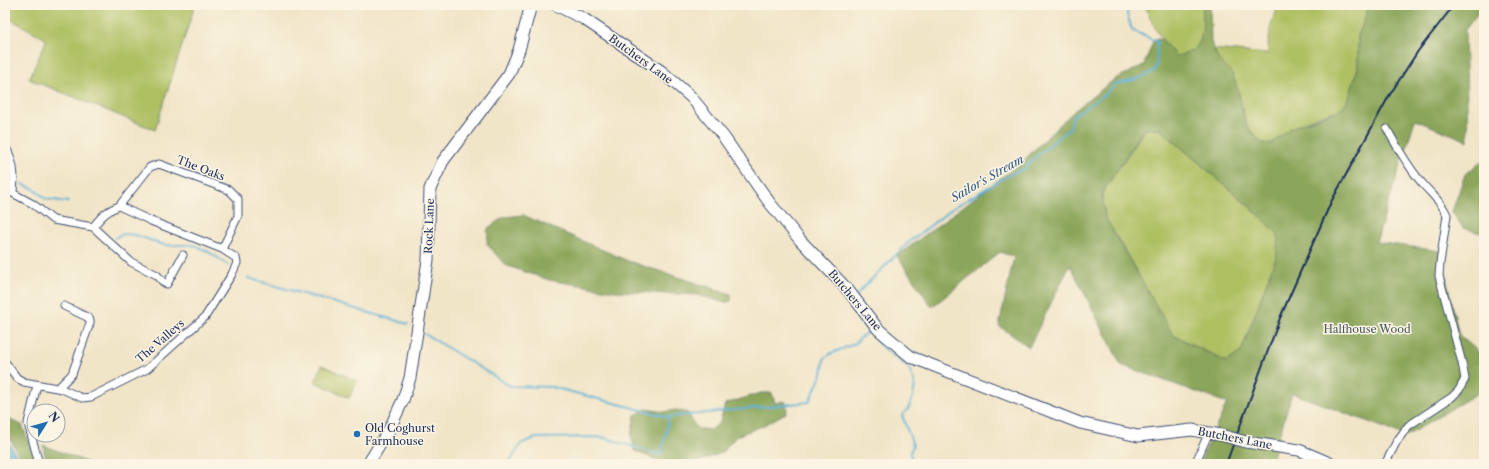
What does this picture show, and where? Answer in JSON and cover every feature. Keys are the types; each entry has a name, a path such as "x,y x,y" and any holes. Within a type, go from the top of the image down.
{"street":[{"name":"Rock Lane","path":"368,464 389,430 403,400 410,378 428,260 430,189 443,161 508,74 519,50 532,5"},
{"name":"Butchers Lane","path":"556,5 584,19 661,71 691,97 723,136 769,202 804,244 856,301 878,329 911,357 1080,424 1138,436 1192,430 1209,432 1246,442 1299,450 1332,464"},
{"path":"1385,464 1397,441 1408,426 1452,397 1459,390 1465,379 1440,276 1440,263 1447,214 1444,207 1421,183 1387,129"},
{"path":"5,146 10,155 15,176 13,191"},
{"name":"The Oaks","path":"119,206 150,167 159,164 198,177 228,190 238,199 238,216 222,249"},
{"path":"5,189 13,191 33,204 53,220 93,227 130,262 153,272 164,283 167,284 183,255"},
{"path":"93,227 102,215 111,208 119,206 151,221 222,249"},
{"name":"The Valleys","path":"5,362 17,378 37,385 58,388 85,398 147,369 206,317 237,263 236,258 222,249"},
{"path":"58,388 72,374 90,324 90,320 87,317 64,306"},
{"path":"37,385 28,423 39,464"},
{"path":"1195,464 1209,432"}],"green space":[{"path":"5,5 195,5 155,130 29,79 46,41 44,38 5,16"},
{"path":"1145,5 1203,5 1202,32 1198,45 1186,54 1176,57 1158,32"},
{"name":"Halfhouse Wood","path":"1203,5 1210,5 1211,42 1218,59 1232,73 1239,94 1246,125 1261,143 1271,144 1291,128 1341,109 1349,98 1358,67 1358,36 1367,13 1367,5 1484,5 1465,30 1468,141 1415,120 1376,242 1440,251 1459,335 1479,352 1484,374 1484,391 1481,391 1406,436 1292,393 1271,464 1199,464 1227,403 1121,365 1070,265 1029,347 999,326 1014,257 1000,252 932,307 897,256 1021,163 1074,111 1115,79 1144,65 1154,39 1161,39 1176,56 1193,50 1201,39","holes":["1144,129 1160,129 1259,215 1278,234 1277,255 1241,352 1226,362 1173,335 1105,217 1102,193"]},
{"path":"1279,5 1367,5 1367,13 1358,36 1358,67 1349,98 1341,110 1321,115 1291,128 1271,144 1261,143 1246,125 1239,94 1232,73 1218,59 1214,49 1267,54 1271,24"},
{"path":"1145,129 1160,129 1259,215 1278,234 1277,255 1241,352 1227,362 1173,335 1105,217 1102,193"},
{"path":"1481,162 1484,163 1484,234 1463,228 1452,212 1465,174"},
{"path":"523,215 628,261 731,294 731,301 725,303 697,295 614,291 549,280 505,265 487,244 488,228 504,217"},
{"path":"322,365 357,381 349,398 315,382"},
{"path":"761,393 772,393 775,403 785,401 787,409 786,413 764,425 737,436 721,453 700,461 664,463 635,451 631,436 635,415 646,409 664,412 676,410 688,413 696,428 711,430 720,422 725,404"},
{"path":"5,418 22,425 26,435 26,443 29,443 37,464 23,464 10,438 5,433"},
{"path":"43,445 89,463 90,464 46,464"}],"water":[{"path":"5,437 15,453 20,464 5,464"}],"waterway":[{"name":"Sailor's Stream","path":"857,296 859,292 908,243 953,208 1011,174 1024,169 1039,154 1070,128 1073,116 1107,93 1115,84 1144,76 1154,70 1156,67 1157,42 1132,30 1127,14 1128,5"},
{"path":"22,184 34,189 46,199 68,202"},
{"path":"115,238 127,234 140,236 165,245 192,245 209,252 228,265"},
{"path":"248,278 408,324"},
{"path":"854,304 852,310 882,347 909,368 915,384 913,397 908,409 902,415 913,445 910,454 913,464"},
{"path":"425,334 510,386 552,387 669,417 809,402 822,374 824,359 830,354 854,344 868,331"},
{"path":"508,464 522,443 536,438 602,437 661,455 669,417"}],"railway":[{"path":"1226,464 1280,318 1331,202 1389,96 1418,51 1454,5"}],"place":[{"name":"Old Coghurst Farmhouse","path":"357,434"}]}
